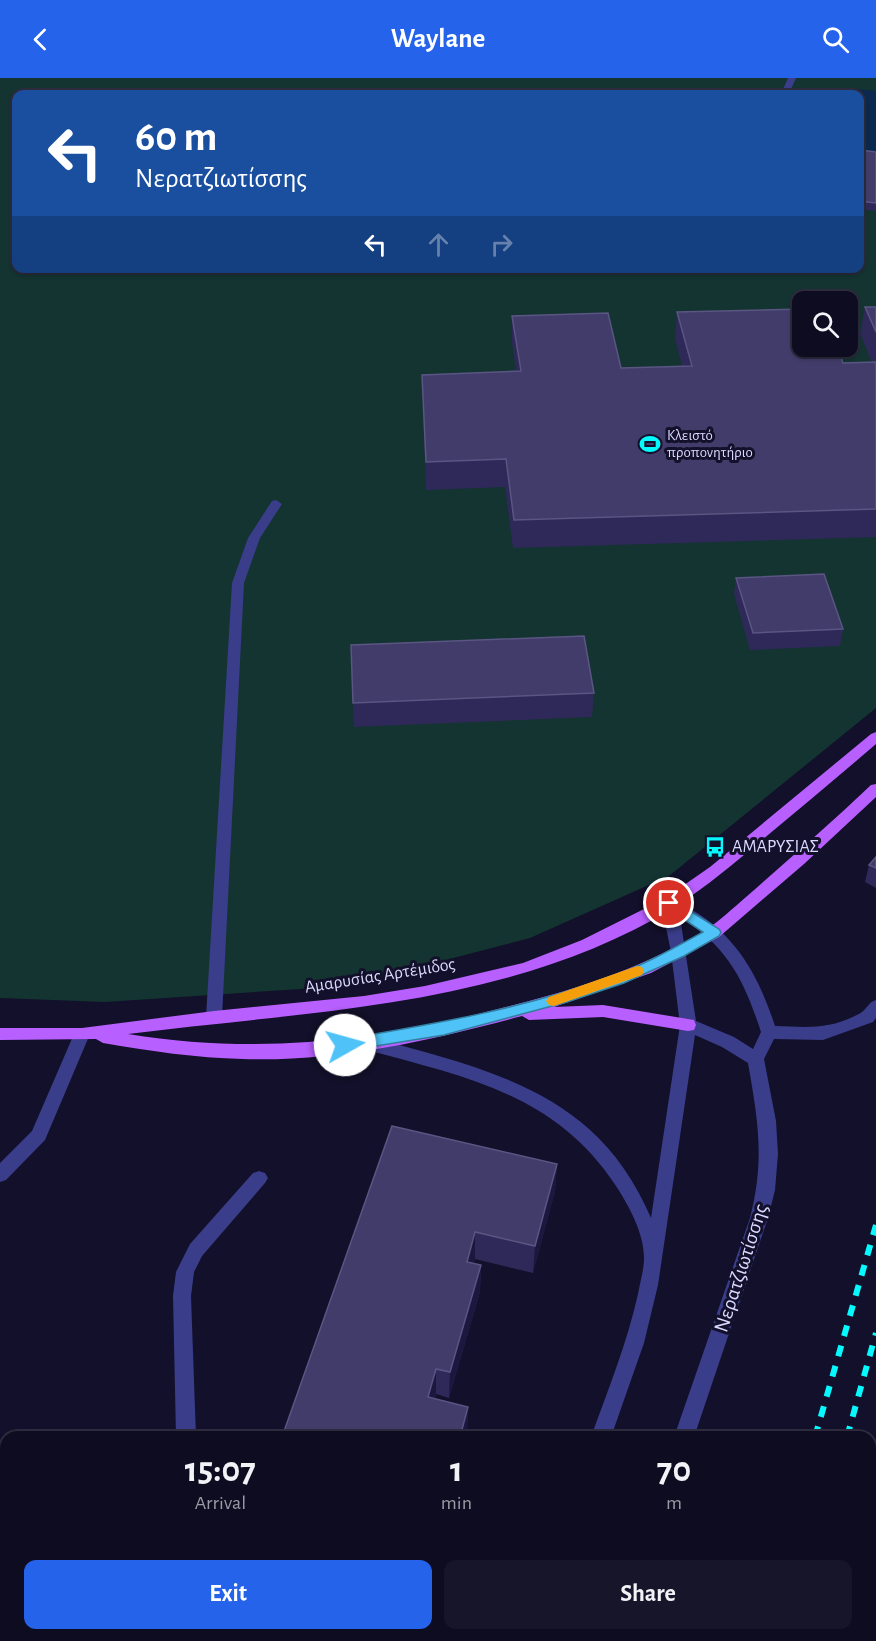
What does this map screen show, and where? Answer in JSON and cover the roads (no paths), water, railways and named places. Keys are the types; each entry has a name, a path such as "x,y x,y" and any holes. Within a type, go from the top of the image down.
{"main road":[{"path":"669,903 715,871 876,737"},
{"path":"367,1043 496,1017 619,980 679,952 714,932 768,888 876,789"},
{"name":"Αμαρυσίας Αρτέμιδος","path":"0,1034 82,1034 214,1017 364,1002 473,982 526,968 560,955 623,928 669,903"},
{"path":"496,1017 603,1011 688,1025"},
{"name":"Αμαρυσίας Αρτέμιδος","path":"82,1034 207,1051 300,1050 367,1043"}],"street":[{"path":"214,1017 238,583 254,538 276,504"},
{"path":"669,903 714,932 732,954 762,1008 769,1032 756,1059 728,1042 688,1025"},
{"path":"603,1431 642,1324 688,1025 679,952 669,903"},
{"path":"769,1032 823,1034 867,1018 876,1006"},
{"path":"0,1175 39,1135 82,1034"},
{"path":"367,1043 495,1080 530,1095 562,1113 590,1138 621,1176 639,1209 654,1256"},
{"name":"Νερατζιωτίσσης","path":"686,1431 759,1218 766,1190 767,1121 756,1059"},
{"path":"186,1431 182,1296 185,1272 196,1250 259,1178"}],"water":[{"path":"846,88 876,91 876,160 864,158 864,90 845,90"}],"railway":[{"path":"817,1431 876,1225"},
{"path":"849,1431 876,1333"}],"place":[{"name":"Κλειστό προπονητήριο","path":"650,444"},
{"name":"ΑΜΑΡΥΣΙΑΣ","path":"715,847"}]}
